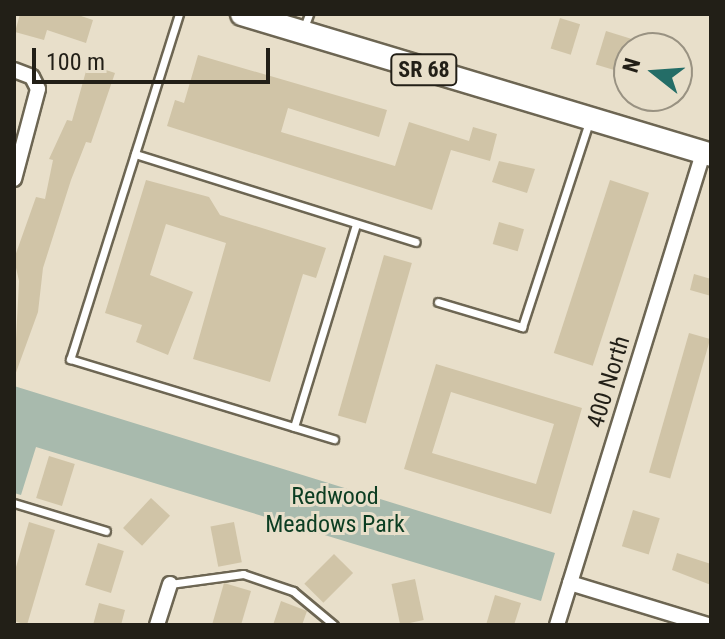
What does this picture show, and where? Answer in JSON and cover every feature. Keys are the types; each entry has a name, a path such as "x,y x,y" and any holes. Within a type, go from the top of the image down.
{"main road":[{"name":"SR 68","path":"242,14 306,23 589,119 707,154"}],"street":[{"path":"14,70 32,77 38,89 14,179"},
{"name":"400 North","path":"557,625 707,154"},
{"path":"570,583 707,625"},
{"path":"157,625 170,584"}],"lane":[{"path":"179,14 70,359 334,439"},
{"path":"438,302 522,327 589,119"},
{"path":"135,154 416,242"},
{"path":"294,427 356,224"},
{"path":"14,503 106,531"},
{"path":"170,584 243,574 293,591 334,625"}],"green space":[{"name":"Redwood Meadows Park","path":"14,386 555,553 541,601 36,447 21,495 14,493"}],"building":[{"path":"20,14 75,14 93,20 86,43 47,30 44,40 15,32"},
{"path":"560,18 580,24 571,55 551,49"},
{"path":"606,31 613,33 613,70 596,64"},
{"path":"198,55 387,110 379,137 288,108 281,132 395,166 409,122 469,141 473,127 497,134 490,161 451,150 432,210 167,126 175,100 184,103"},
{"path":"88,64 115,73 91,143 86,142 71,180 43,268 38,312 14,378 19,281 14,259 36,197 45,199 53,160 49,159 67,120 72,121"},
{"path":"499,161 535,169 527,193 492,182"},
{"path":"146,180 209,197 220,215 326,248 316,278 303,274 270,382 193,359 226,243 166,224 150,275 193,292 168,355 136,342 142,325 105,313"},
{"path":"610,180 649,193 593,366 554,353"},
{"path":"499,222 524,229 518,251 493,244"},
{"path":"384,255 412,263 366,424 338,416"},
{"path":"694,274 711,279 711,296 690,290"},
{"path":"689,333 710,339 670,478 649,472"},
{"path":"436,364 582,408 551,514 404,469","holes":["451,392 554,424 536,484 432,453"]},
{"path":"49,456 75,464 62,506 36,498"},
{"path":"151,498 170,516 142,546 123,528"},
{"path":"633,510 660,518 649,555 622,546"},
{"path":"29,522 55,530 27,625 14,621 14,574"},
{"path":"234,522 242,562 218,567 210,527"},
{"path":"98,543 124,551 111,593 85,585"},
{"path":"677,553 711,564 711,585 672,570"},
{"path":"334,554 353,573 323,603 304,584"},
{"path":"415,579 424,620 400,625 392,584"},
{"path":"224,583 251,591 241,625 212,625"},
{"path":"495,595 521,603 514,625 486,625"},
{"path":"281,601 307,611 302,625 273,625"},
{"path":"99,603 125,610 121,625 93,625"}]}
